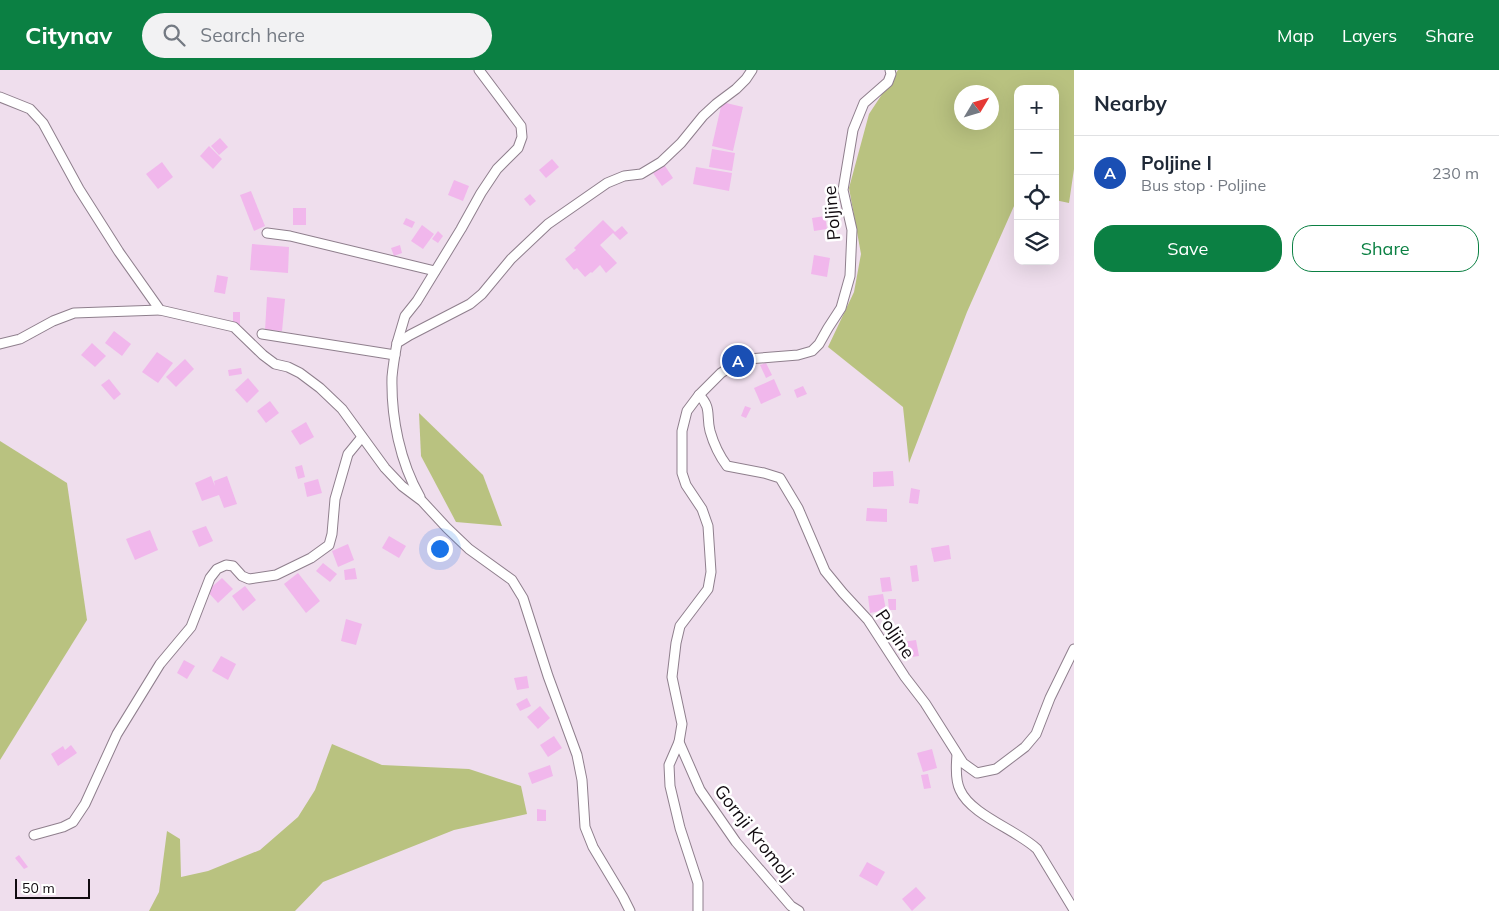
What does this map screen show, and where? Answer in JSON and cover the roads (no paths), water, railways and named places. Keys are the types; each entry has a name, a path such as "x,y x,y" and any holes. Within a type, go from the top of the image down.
{"street":[{"path":"422,501 411,481 394,417 392,378 396,343 405,316 417,301 461,230 481,193 497,169 518,148 522,137 521,126 479,70"},
{"path":"396,343 417,330 470,304 482,294 511,259 548,224 607,183 624,176 641,174 661,162 681,143 703,116 736,89 752,70"},
{"name":"Poljine","path":"698,911 698,883 680,828 670,786 669,765 679,742 682,724 672,677 680,626 708,589 711,572 708,526 702,509 686,485 682,473 682,431 687,411 699,395 721,373 748,359 798,355 812,351 819,344 841,308 850,276 852,230 843,190 853,130 864,103 888,82 892,74 890,70"},
{"path":"0,97 30,109 43,123 78,189 160,310"},
{"path":"267,233 290,236 435,271"},
{"path":"0,344 20,339 74,313 160,310 234,327 263,356 275,364 288,367 300,373 320,388 342,409 385,468 402,486 422,501 469,549 512,580 523,598 576,755 582,780 585,827 593,847 630,911"},
{"path":"262,334 395,356"},
{"name":"Poljine","path":"699,395 705,401 709,410 709,429 717,453 727,466 780,478 798,508 825,571 843,594 868,620 905,677 925,703 963,764 977,773 996,769 1025,747 1036,734 1050,698 1074,649"},
{"path":"34,835 63,827 73,822 85,804 117,734 160,664 191,627 210,578 217,569 226,565 233,566 242,576 249,579 276,576 311,558 329,545 332,534 335,499 348,454 362,437"},
{"name":"Gornji Kromolj","path":"679,742 700,790 736,842 791,906 798,911"},
{"path":"957,755 956,768 960,790 968,801 986,815 1031,842 1074,910"}],"place":[{"name":"Poljine I","path":"738,361"}]}
